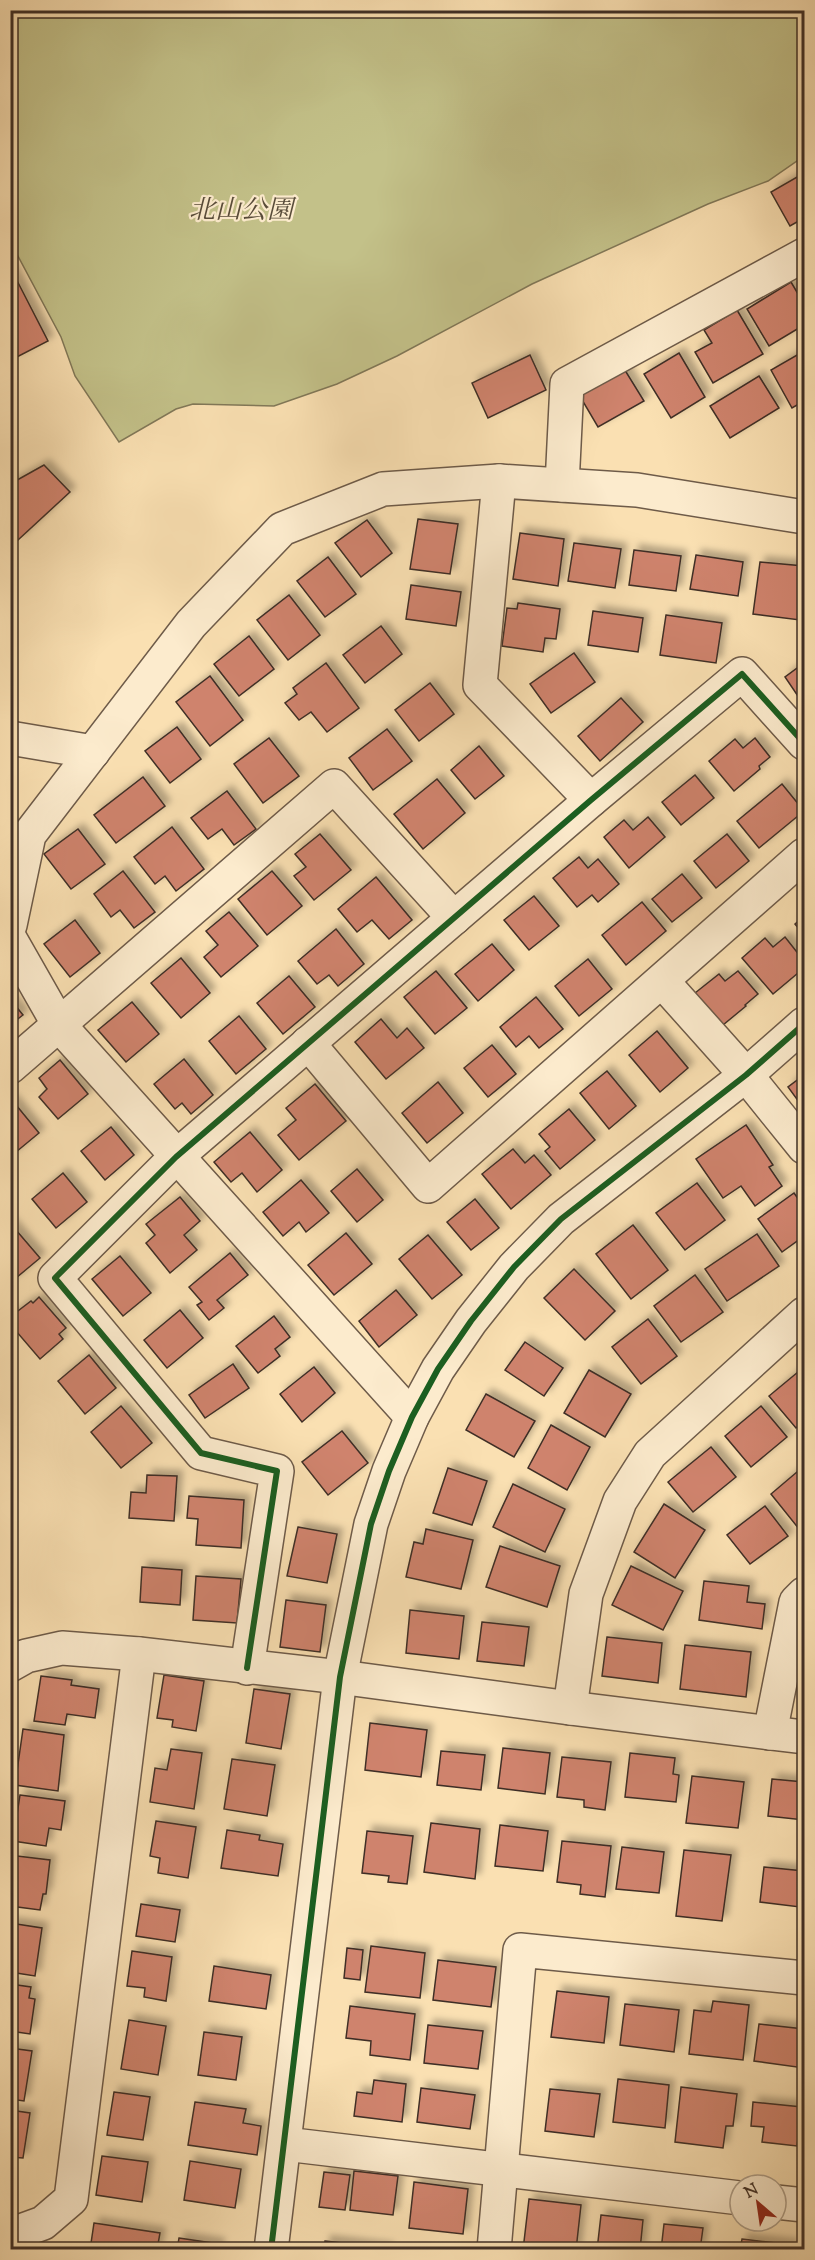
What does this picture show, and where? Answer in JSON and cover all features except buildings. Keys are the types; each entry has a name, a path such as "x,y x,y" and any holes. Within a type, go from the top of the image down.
{"street":[{"path":"562,485 567,384 804,255"},
{"path":"500,481 480,685 591,800"},
{"path":"10,925 29,836 191,624 282,529 382,489 500,481 637,490 804,517"},
{"path":"247,1668 277,1471 201,1453 55,1278 176,1156 591,800 742,674 804,743"},
{"path":"10,738 93,752"},
{"path":"10,1067 334,786 454,918"},
{"path":"308,1043 428,1186 804,855"},
{"path":"10,939 59,1025 412,1417"},
{"path":"662,981 746,1075 804,1147"},
{"path":"271,2250 340,1677 371,1524 389,1471 412,1417 438,1369 471,1321 514,1267 561,1218 746,1075 804,1024"},
{"path":"570,1708 585,1594 620,1501 650,1454 804,1314"},
{"path":"770,1733 796,1602 804,1594"},
{"path":"10,1665 26,1656 62,1648 139,1654 340,1677 804,1737"},
{"path":"15,2250 10,2237 43,2223 71,2199 139,1654"},
{"path":"494,2250 520,1950 804,1978"},
{"path":"285,2144 728,2197"},
{"path":"788,2203 804,2205"}],"green space":[{"name":"北山公園","path":"11,10 804,11 804,156 768,181 708,204 532,284 397,356 337,384 274,406 193,404 176,409 119,442 75,376 61,337 11,243"}],"cycle path":[{"path":"247,1668 277,1471 201,1453 55,1278 176,1157 591,800 742,674 804,743"},
{"path":"271,2250 340,1677 371,1524 389,1471 412,1417 438,1369 471,1321 514,1267 561,1219 746,1075 804,1024"}]}
